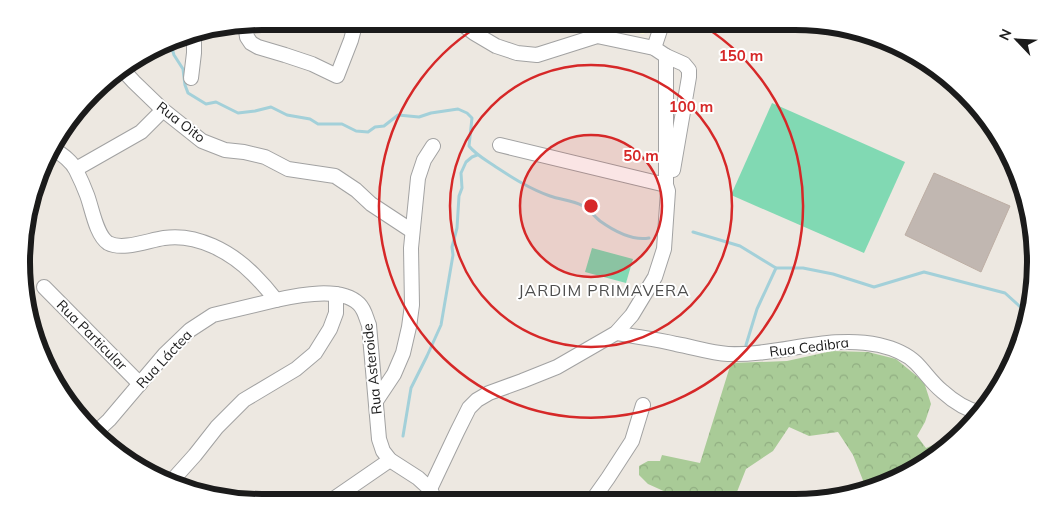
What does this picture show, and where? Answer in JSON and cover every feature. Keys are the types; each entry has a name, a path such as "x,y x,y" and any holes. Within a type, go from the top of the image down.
{"street":[{"path":"246,30 247,37 251,43 258,47 312,64 338,76 354,30"},
{"path":"470,30 496,46 517,53 537,55 596,36 654,48 684,64 688,70 689,77 670,186 667,188"},
{"path":"596,30 596,36"},
{"path":"654,48 660,30"},
{"path":"191,78 194,40"},
{"path":"430,489 469,408 476,400 557,366 616,333 632,315 655,277 664,249 667,188 666,56"},
{"name":"Rua Oito","path":"126,74 163,110 202,141 225,150 265,157 288,169 334,176 356,190 371,204 412,231"},
{"path":"76,169 141,132 163,110"},
{"path":"500,145 667,188"},
{"path":"376,401 394,374 403,353 412,305 411,248 418,178 424,160 434,146"},
{"path":"58,152 76,169 101,236 108,243 127,246 176,237 199,241 213,246 238,261 253,274 276,300"},
{"name":"Rua Particular","path":"44,286 140,384"},
{"name":"Rua Asteroide","path":"276,300 322,293 336,294 350,298 363,309 369,326 379,439 383,452 390,460"},
{"path":"175,477 244,400 296,369 315,352 330,329 336,313 336,294"},
{"name":"Rua Láctea","path":"100,428 165,354 190,330 213,315 276,300"},
{"name":"Rua Cedibra","path":"616,333 727,354 762,353 849,341 881,345 897,351 915,362 941,391 959,404 973,410"},
{"path":"597,494 632,441 643,405"},
{"path":"341,494 390,460 418,478 430,489 432,494"}],"shaded area":[{"path":"627,30 652,30 643,34"}],"green space":[{"path":"772,103 905,162 864,253 731,195"},
{"path":"592,248 633,259 626,283 585,272"},
{"path":"832,351 868,352 896,359 924,382 931,404 925,422 917,436 926,448 941,442 911,463 864,484 853,455 838,432 809,436 789,427 773,451 746,469 736,494 668,494 648,484 639,475 639,466 648,461 660,461 662,455 700,463 731,363 787,361"}],"building":[{"path":"934,173 1010,206 981,272 905,235"}],"waterway":[{"path":"172,48 183,69 188,93 206,104 216,102 238,113 271,107 287,115 310,119 318,124 342,124 356,131 368,132 375,127 384,126 398,115 419,117 431,113 458,109 467,113 472,118 469,146 485,160 536,190 583,206 600,221 617,232 630,237 649,238"},
{"path":"403,436 411,388 441,325 453,255 452,247 457,228 459,196 462,188 461,173 466,162 477,155"},
{"path":"693,232 740,246 776,268 803,268 833,274 874,287 924,272 1005,293 1023,309"},
{"path":"746,345 757,309 776,268"}],"district":[{"name":"JARDIM PRIMAVERA","path":"604,290"}]}
